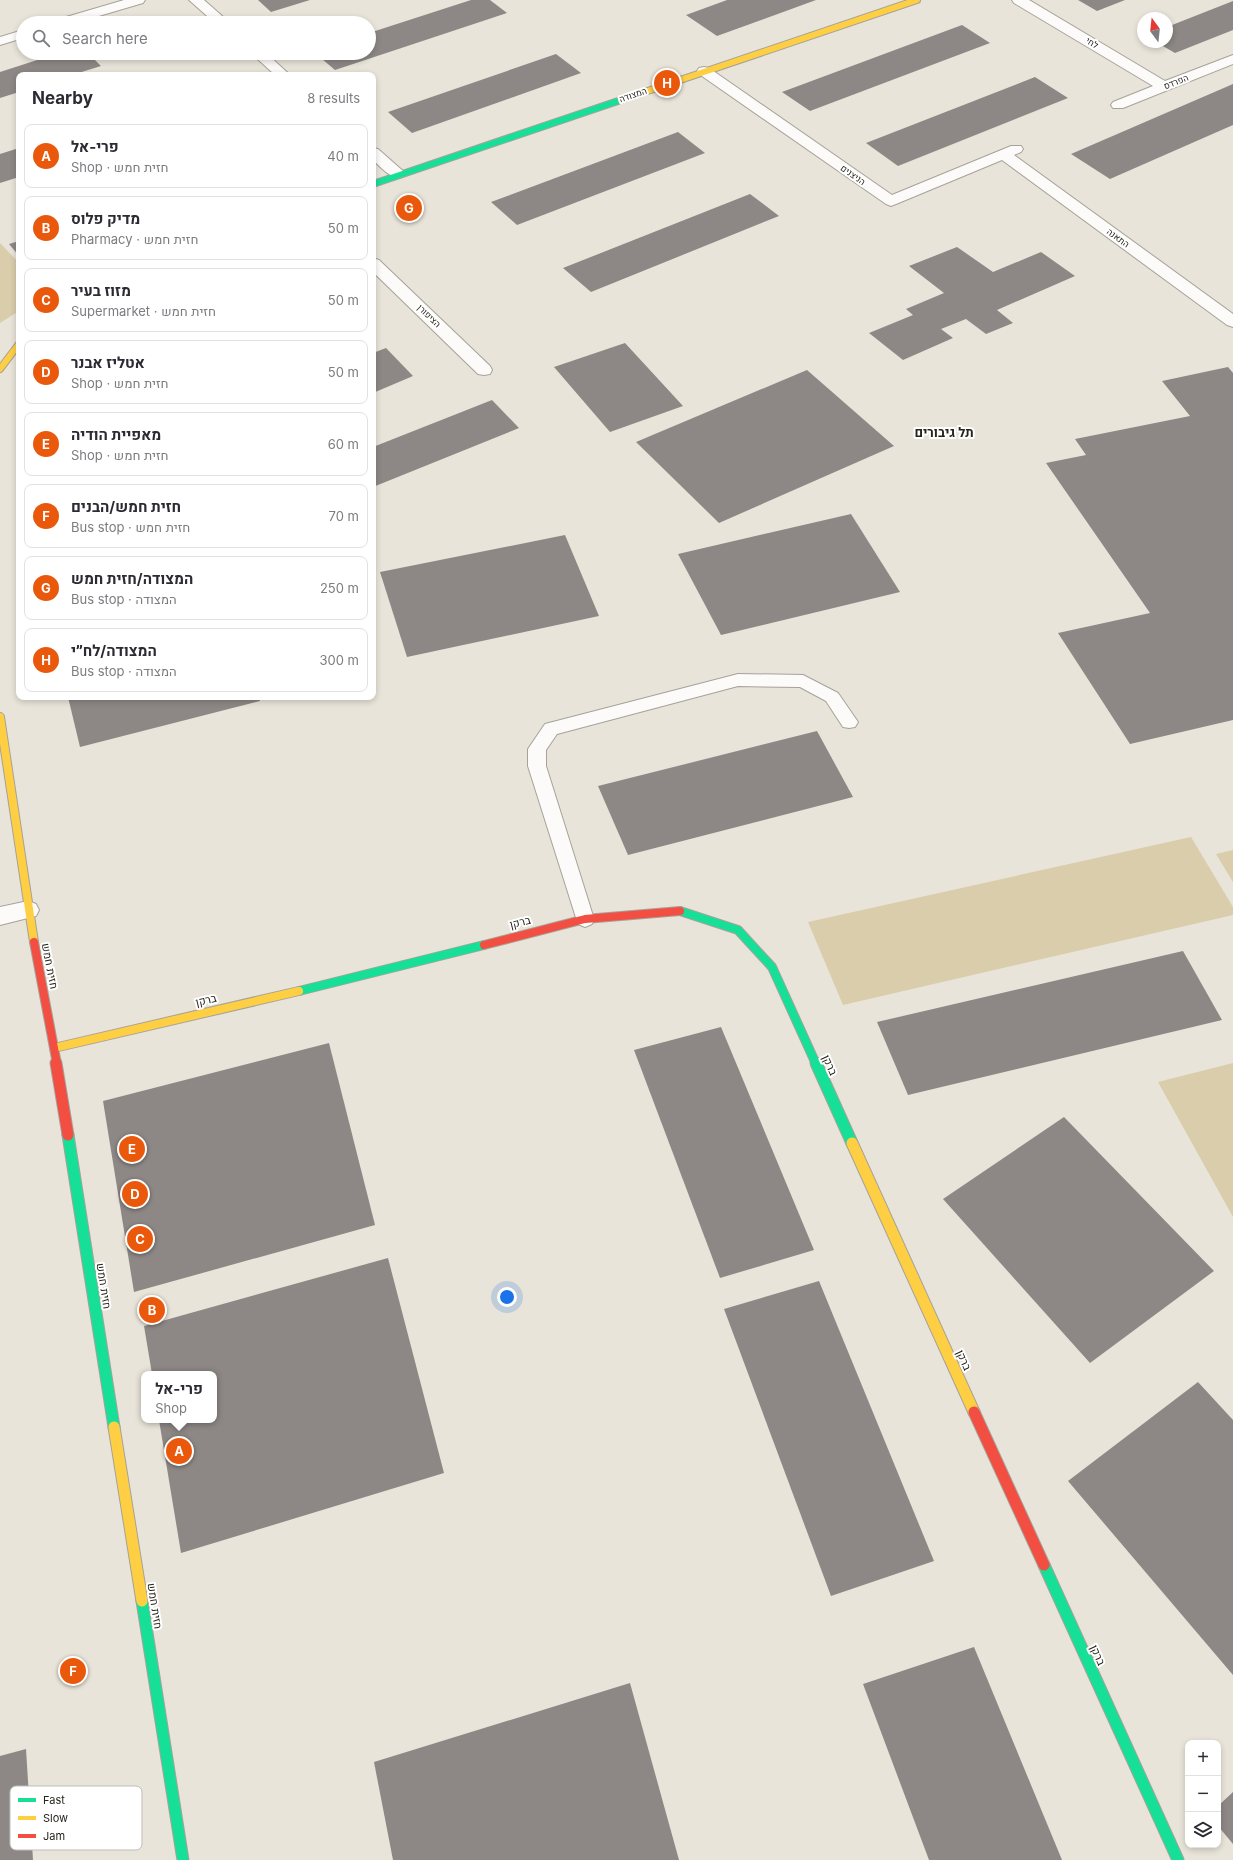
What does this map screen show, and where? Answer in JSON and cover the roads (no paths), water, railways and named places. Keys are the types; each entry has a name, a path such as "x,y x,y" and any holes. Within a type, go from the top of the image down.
{"street":[{"path":"84,16 138,0"},
{"path":"196,0 215,16"},
{"name":"המצודה","path":"376,183 398,174 917,0"},
{"name":"לחי","path":"1020,0 1165,87"},
{"path":"0,41 16,36"},
{"name":"הפרדס","path":"1118,105 1233,59"},
{"path":"266,60 280,72"},
{"name":"הניצנים","path":"704,71 891,201 1010,152"},
{"name":"התאנה","path":"1010,152 1233,322"},
{"path":"376,155 398,174"},
{"name":"הציפורן","path":"376,266 484,370"},
{"path":"0,370 16,348"},
{"name":"חזית חמש","path":"0,717 28,910 54,1048 183,1860"},
{"path":"0,916 28,910"},
{"name":"ברקן","path":"54,1048 325,984 585,919 679,911 738,930 772,967 1178,1860"}],"lane":[{"path":"585,919 537,766 537,749 551,729 738,680 803,681 832,697 850,722"}],"place":[{"name":"המצודה/לח״י","path":"667,83"},
{"name":"המצודה/חזית חמש","path":"409,208"},
{"name":"מאפיית הודיה","path":"132,1149"},
{"name":"אטליז אבנר","path":"135,1194"},
{"name":"מזוז בעיר","path":"140,1239"},
{"name":"מדיק פלוס","path":"152,1310"},
{"name":"פרי-אל","path":"179,1451"},
{"name":"חזית חמש/הבנים","path":"73,1671"}],"district":[{"name":"תל גיבורים","path":"944,432"}]}
